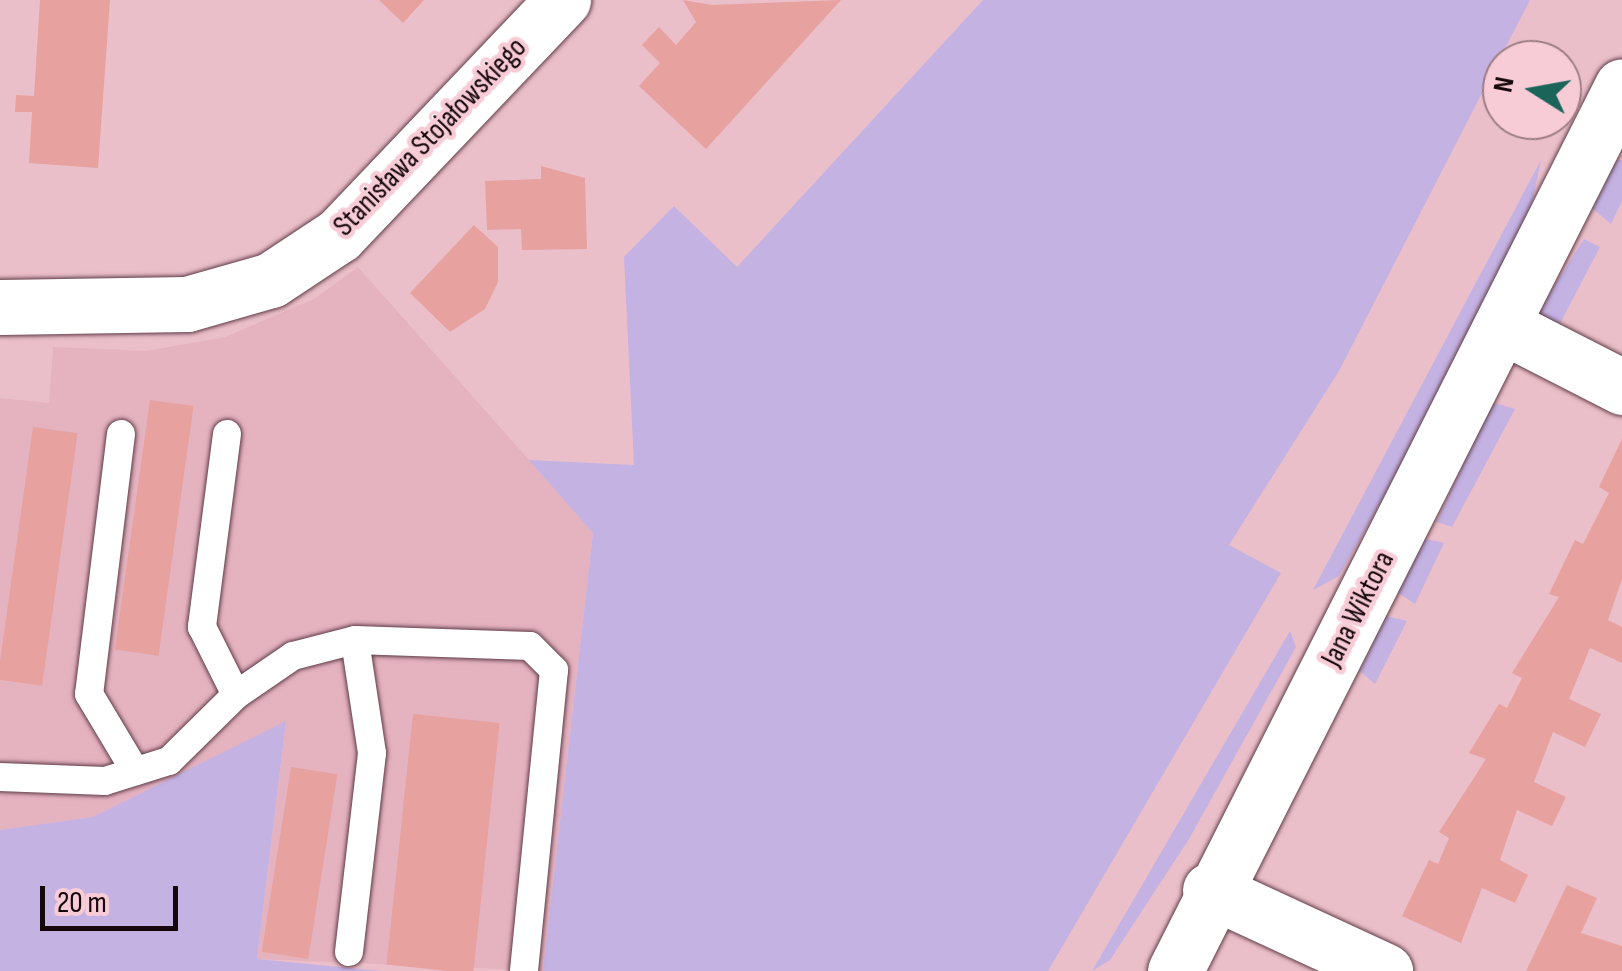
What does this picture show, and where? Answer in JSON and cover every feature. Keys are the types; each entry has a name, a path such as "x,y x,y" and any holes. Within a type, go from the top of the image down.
{"street":[{"name":"Stanisława Stojałowskiego","path":"0,307 187,304 271,280 338,234 563,0"},
{"name":"Jana Wiktora","path":"1175,971 1210,890 1622,86"},
{"path":"1502,326 1622,387"},
{"name":"Jana Wiktora","path":"1145,971 1210,890"},
{"path":"1210,890 1384,971"}],"lane":[{"path":"121,434 89,694 136,772"},
{"path":"227,434 202,627 236,696"},
{"path":"0,777 105,781 169,761 236,696 294,656 355,640 530,646 554,670 524,971"},
{"path":"349,952 372,753 355,640"}],"shaded area":[{"path":"983,0 1530,0 1509,40 1482,40 1482,93 1339,371 1229,545 1281,573 1048,971 543,971 593,533 529,460 634,465 624,257 674,206 737,267"},
{"path":"1541,160 1529,217 1406,458 1339,576 1313,590"},
{"path":"1615,160 1622,160 1622,201 1611,224 1591,207"},
{"path":"1584,239 1600,247 1554,335 1535,316"},
{"path":"358,267 593,532 543,971 257,959 286,722 93,817 0,830 0,398 49,403 53,347 146,351 225,337 314,299"},
{"path":"1491,402 1515,409 1452,527 1437,522"},
{"path":"1422,538 1444,543 1415,604 1397,592"},
{"path":"1386,616 1407,621 1375,684 1360,671"},
{"path":"1290,631 1296,647 1189,839 1110,960 1092,971"},
{"path":"286,721 257,959 381,971 0,971 0,830 93,817"}],"building":[{"path":"40,0 110,0 98,168 29,163 32,112 15,112 16,95 34,96"},
{"path":"379,0 424,0 403,23"},
{"path":"683,0 712,5 841,0 706,149 639,86 660,63 642,45 659,27 676,45 696,22"},
{"path":"541,166 585,178 587,249 522,250 521,229 487,230 485,181 541,179"},
{"path":"474,225 498,247 498,282 485,309 450,332 410,293"},
{"path":"150,400 194,406 159,656 115,650"},
{"path":"33,427 78,433 42,686 0,680"},
{"path":"1622,439 1622,579 1608,620 1622,627 1622,663 1590,648 1569,699 1601,714 1585,747 1553,732 1534,782 1566,797 1552,826 1517,810 1500,860 1528,875 1515,903 1482,888 1461,943 1402,916 1429,860 1438,864 1449,838 1439,832 1486,759 1469,753 1499,704 1507,708 1522,678 1512,673 1559,597 1549,594 1575,540 1583,544 1609,493 1599,487"},
{"path":"413,714 500,723 473,971 387,965"},
{"path":"291,767 337,774 308,959 262,952"},
{"path":"1567,885 1597,898 1581,933 1622,946 1622,971 1526,971"}]}
